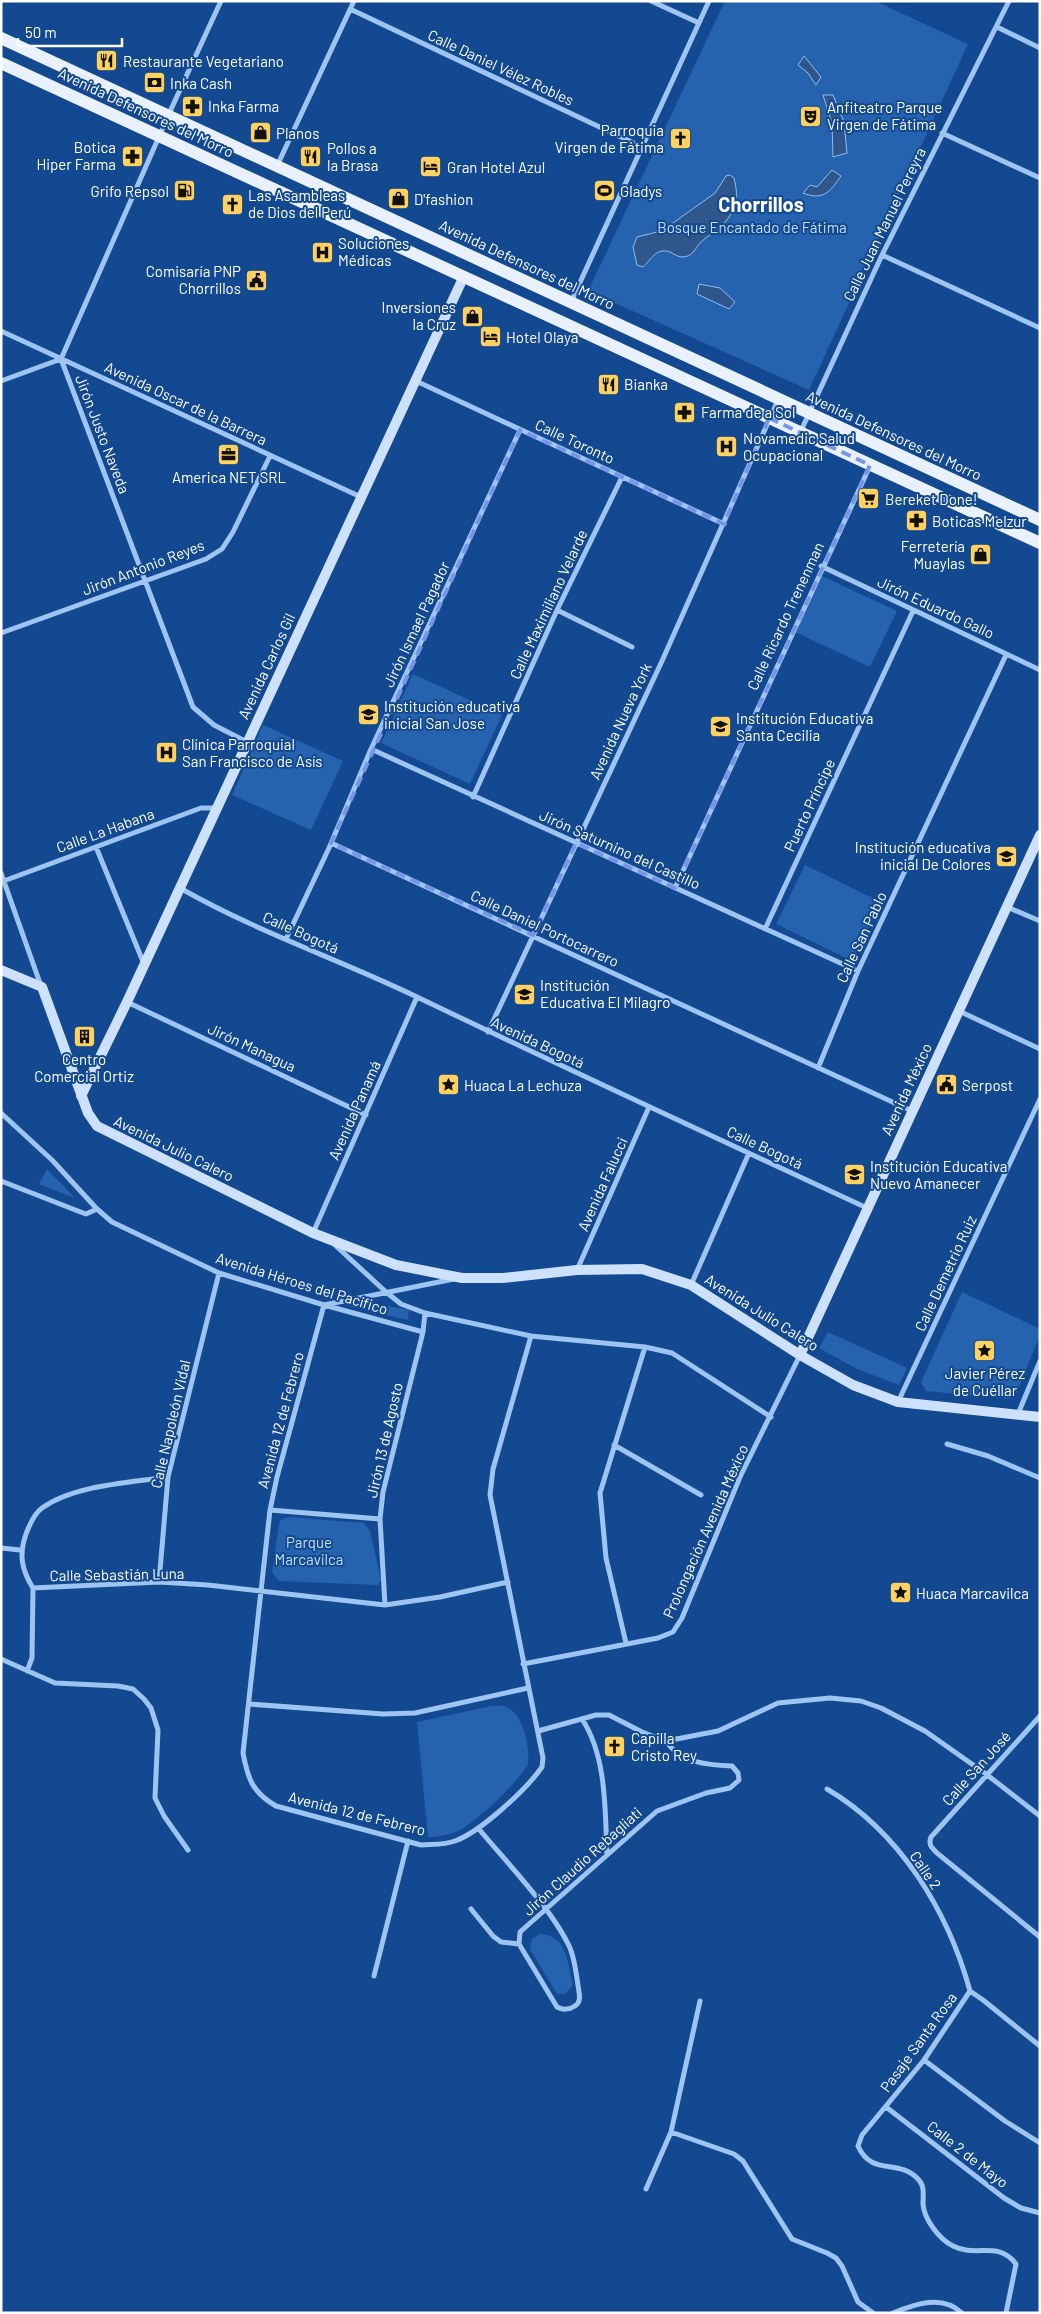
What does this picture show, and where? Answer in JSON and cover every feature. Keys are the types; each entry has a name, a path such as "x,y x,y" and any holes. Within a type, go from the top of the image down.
{"main road":[{"name":"Avenida Defensores del Morro","path":"1,38 1040,520"},
{"name":"Avenida Defensores del Morro","path":"1,63 1040,543"}],"street":[{"path":"1,380 61,359 222,1"},
{"path":"277,166 354,1"},
{"path":"651,1 699,23"},
{"path":"570,302 708,1"},
{"name":"Calle Juan Manuel Pereyra","path":"800,433 882,255 942,133 998,27 1009,1"},
{"name":"Calle Daniel Vélez Robles","path":"350,9 642,147"},
{"path":"998,27 1040,48"},
{"path":"942,133 1040,178"},
{"path":"882,255 1040,328"},
{"name":"Avenida Carlos Gil","path":"81,1096 128,1002 218,808 246,742 464,276"},
{"name":"Avenida Oscar de la Barrera","path":"1,331 361,497"},
{"name":"Jirón Justo Naveda","path":"61,359 193,706 214,725 246,742"},
{"name":"Calle Toronto","path":"416,381 724,524"},
{"name":"Avenida Nueva York","path":"488,1032 724,524 778,399"},
{"name":"Jirón Ismael Pagador","path":"286,939 371,749 520,430"},
{"name":"Jirón Antonio Reyes","path":"1,633 206,559 222,549 233,532 270,456"},
{"name":"Calle Ricardo Trenenman","path":"674,888 870,465"},
{"name":"Calle Maximiliano Velarde","path":"473,797 557,610 622,477"},
{"name":"Jirón Eduardo Gallo","path":"822,566 912,611 1040,670"},
{"path":"557,610 632,646"},
{"name":"Puerto Príncipe","path":"765,929 912,611"},
{"name":"Calle San Pablo","path":"818,1068 858,971 1006,655"},
{"name":"Jirón Saturnino del Castillo","path":"371,749 858,971"},
{"name":"Calle La Habana","path":"3,881 200,808 218,808"},
{"name":"Avenida México","path":"800,1355 1040,836"},
{"name":"Calle Daniel Portocarrero","path":"330,844 533,935 912,1111"},
{"path":"96,847 144,965"},
{"name":"Avenida Julio Calero","path":"1,873 81,1096 97,1126 331,1241 396,1265 462,1278"},
{"name":"Calle Bogotá","path":"180,888 286,939 415,996"},
{"path":"1007,907 1040,921"},
{"path":"1,970 42,987"},
{"name":"Avenida Bogotá","path":"415,996 651,1108"},
{"name":"Avenida Panamá","path":"313,1233 366,1115 415,996"},
{"name":"Jirón Managua","path":"128,1002 366,1115"},
{"path":"958,1011 1040,1049"},
{"name":"Calle Demetrio Ruiz","path":"898,1402 1040,1100"},
{"name":"Calle Bogotá","path":"651,1108 867,1208"},
{"name":"Avenida Falucci","path":"577,1270 651,1108"},
{"name":"Avenida Héroes del Pacífico","path":"1,1113 52,1160 97,1210 112,1222 219,1273 324,1305 423,1332"},
{"path":"691,1284 749,1153"},
{"path":"1,1181 86,1214 97,1210"},
{"path":"331,1241 401,1304 425,1313 531,1336 645,1347 672,1353 770,1416"},
{"name":"Avenida Julio Calero","path":"324,1305 462,1278 503,1278 577,1270 642,1269 691,1284 800,1355 853,1384 898,1402 1040,1417"},
{"name":"Calle Napoleón Vidal","path":"158,1582 168,1477 219,1273"},
{"name":"Avenida 12 de Febrero","path":"324,1305 277,1476 270,1510 243,1753 247,1776 264,1799 276,1806 420,1845 454,1842 479,1829 542,1767 543,1758 538,1731 490,1495 493,1469 531,1336"},
{"name":"Jirón 13 de Agosto","path":"386,1605 380,1519 383,1492 423,1332 425,1313"},
{"path":"626,1643 606,1558 600,1493 645,1347"},
{"name":"Prolongación Avenida México","path":"523,1664 658,1638 673,1632 682,1618 740,1476 800,1355"},
{"path":"1018,1414 1040,1361"},
{"path":"947,1444 988,1456 1040,1478"},
{"path":"614,1445 701,1495"},
{"path":"1,1548 20,1550 29,1526 40,1509 63,1497 81,1491 168,1477"},
{"path":"270,1510 380,1519"},
{"name":"Calle Sebastián Luna","path":"20,1550 24,1568 33,1588 158,1582 386,1605 508,1582"},
{"path":"27,1671 32,1658 33,1588"},
{"path":"1,1659 55,1683 118,1686 133,1689 144,1699 150,1708 158,1730 155,1798 164,1816 188,1850"},
{"path":"249,1704 391,1714 415,1713 528,1688"},
{"path":"538,1731 596,1715 609,1715 642,1732 666,1741 718,1731 778,1703 830,1698 861,1701 880,1708 925,1731 986,1774 1040,1816"},
{"name":"Calle San José","path":"1040,1716 931,1837 930,1846 1040,1937"},
{"path":"582,1719 594,1740 600,1761 607,1855"},
{"name":"Jirón Claudio Rebagliati","path":"519,1944 520,1932 657,1811 706,1793 734,1787 739,1777 732,1766 706,1764 687,1759 671,1749 666,1741"},
{"name":"Calle 2","path":"826,1789 844,1800 867,1820 911,1865 946,1925 960,1957 970,1991"},
{"path":"471,1909 493,1936 501,1942 519,1944 557,2007 561,2010 570,2009 577,2005 579,1993 573,1959 566,1940 546,1911 479,1829"},
{"path":"374,1976 408,1841"},
{"path":"970,1991 1040,2046"},
{"name":"Pasaje Santa Rosa","path":"970,1991 924,2060 862,2134 858,2146 862,2155 871,2163 909,2172 918,2179 924,2188 923,2206 930,2224 953,2246 969,2250 999,2250 1009,2255 1016,2264 1006,2313"},
{"path":"646,2189 671,2132 700,2000"},
{"path":"924,2060 1004,2121 1040,2143"},
{"name":"Calle 2 de Mayo","path":"886,2107 1004,2198 1021,2208 1040,2213"},
{"path":"671,2132 724,2150 738,2158 792,2239 836,2258 842,2266 858,2302 873,2313"},
{"path":"893,2313 912,2305 941,2302 953,2306 962,2313"}],"highlighted area":[{"path":"769,418 870,465 675,888 576,843 533,935 331,843 520,430 724,524"}],"green space":[{"name":"Bosque Encantado de Fátima","path":"725,1 875,1 968,44 809,390 588,291"},
{"path":"822,576 897,611 870,667 795,632"},
{"path":"413,674 502,715 470,784 381,743"},
{"path":"263,725 343,761 311,830 232,795"},
{"path":"805,865 881,902 852,961 776,924"},
{"path":"47,1169 75,1198 39,1184"},
{"path":"962,1292 1040,1329 1040,1335 1015,1397 1009,1399 926,1391 921,1382"},
{"path":"360,1301 409,1310 408,1320 352,1307"},
{"path":"828,1332 907,1368 899,1385 857,1369 819,1348"},
{"name":"Parque Marcavilca","path":"289,1517 364,1523 370,1531 381,1580 378,1585 279,1581 272,1572 279,1523 282,1519"},
{"path":"491,1706 508,1708 519,1719 527,1742 528,1764 506,1791 466,1826 451,1834 428,1837 417,1722"},
{"path":"540,1934 556,1939 565,1952 573,1985 565,1994 557,1994 530,1949 532,1939"}],"shaded area":[{"path":"804,56 821,77 816,85 808,73 798,65"},
{"path":"823,95 833,95 844,122 847,153 833,157 832,123"},
{"path":"832,170 841,176 829,191 816,196 803,193 810,185 817,187"},
{"path":"730,175 734,178 736,186 736,200 732,212 717,230 703,240 689,256 681,257 670,252 661,251 654,255 643,267 637,265 633,247 637,237 657,232 673,223 715,193 726,176"},
{"path":"699,284 720,288 735,302 729,309 697,294"}],"place":[{"name":"Restaurante Vegetariano","path":"107,61"},
{"name":"Inka Cash","path":"154,83"},
{"name":"Inka Farma","path":"192,106"},
{"name":"Anfiteatro Parque Virgen de Fátima","path":"811,116"},
{"name":"Planos","path":"260,133"},
{"name":"Parroquia Virgen de Fátima","path":"680,139"},
{"name":"Botica Hiper Farma","path":"132,156"},
{"name":"Pollos a la Brasa","path":"311,157"},
{"name":"Gran Hotel Azul","path":"431,167"},
{"name":"Grifo Repsol","path":"185,191"},
{"name":"Gladys","path":"604,191"},
{"name":"D'fashion","path":"398,199"},
{"name":"Las Asambleas de Dios del Perú","path":"232,204"},
{"name":"Soluciones Médicas","path":"322,252"},
{"name":"Comisaría PNP Chorrillos","path":"257,280"},
{"name":"Inversiones la Cruz","path":"472,316"},
{"name":"Hotel Olaya","path":"490,337"},
{"name":"Bianka","path":"608,384"},
{"name":"Farma de a Sol","path":"685,412"},
{"name":"Novamedic Salud Ocupacional","path":"727,447"},
{"name":"America NET SRL","path":"229,454"},
{"name":"Bereket Done!","path":"869,499"},
{"name":"Boticas Melzur","path":"916,521"},
{"name":"Ferretería Muaylas","path":"981,555"},
{"name":"Institución educativa inicial San Jose","path":"368,715"},
{"name":"Institución Educativa Santa Cecilia","path":"720,727"},
{"name":"Clínica Parroquial San Francisco de Asís","path":"166,753"},
{"name":"Institución educativa inicial De Colores","path":"1007,856"},
{"name":"Institución Educativa El Milagro","path":"524,994"},
{"name":"Centro Comercial Ortiz","path":"84,1036"},
{"name":"Huaca La Lechuza","path":"448,1085"},
{"name":"Serpost","path":"946,1085"},
{"name":"Institución Educativa Nuevo Amanecer","path":"854,1175"},
{"name":"Javier Pérez de Cuéllar","path":"985,1350"},
{"name":"Huaca Marcavilca","path":"900,1593"},
{"name":"Capilla Cristo Rey","path":"615,1747"}],"district":[{"name":"Chorrillos","path":"761,204"}]}
